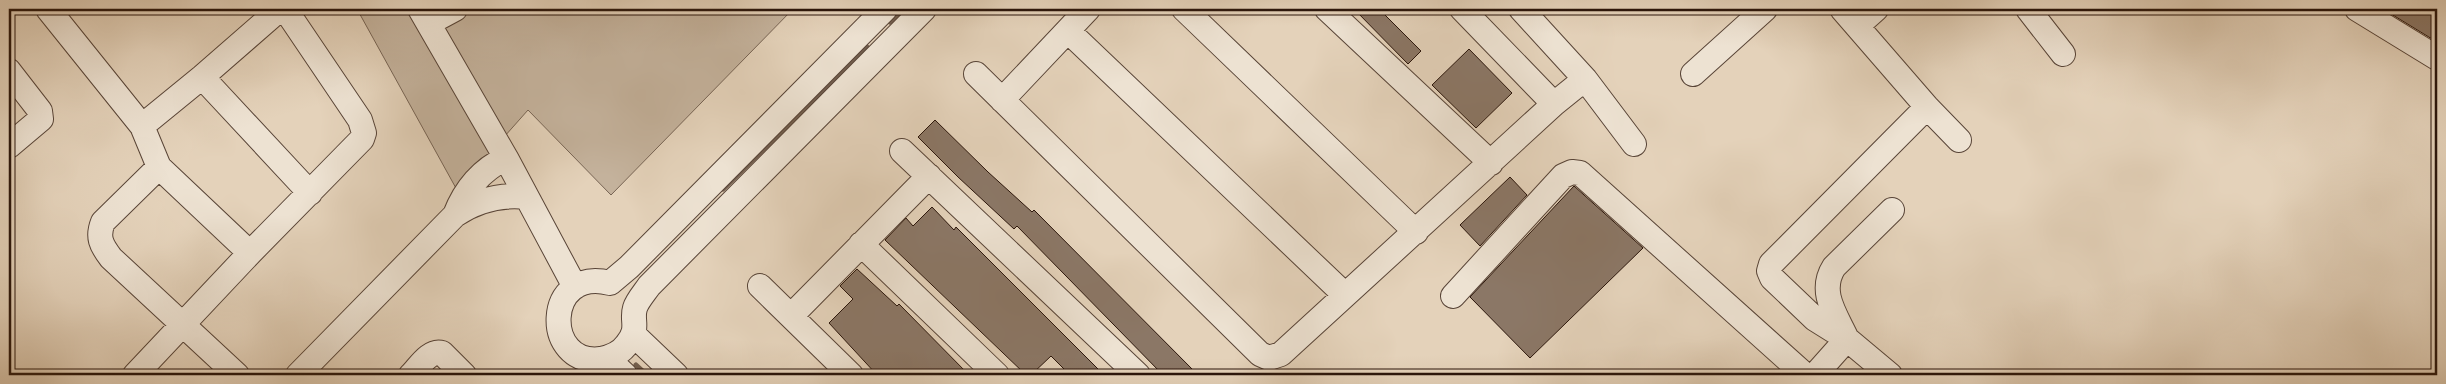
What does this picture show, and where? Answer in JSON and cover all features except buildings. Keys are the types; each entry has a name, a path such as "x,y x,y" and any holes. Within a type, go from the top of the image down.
{"street":[{"path":"48,9 142,126 160,167 250,253"},
{"path":"142,126 280,9"},
{"path":"135,375 250,253 360,143 364,133 360,120 285,9"},
{"path":"455,9 424,16 506,158 575,287"},
{"path":"885,9 878,37 649,286 634,309 636,324 634,334 627,344 618,353 607,358 596,359 579,355 566,344 560,335 558,312 568,293 575,287 592,281 610,283 878,37 924,9"},
{"path":"1002,100 1088,9"},
{"path":"1184,9 1416,232"},
{"path":"1327,9 1491,164"},
{"path":"1462,9 1554,104"},
{"path":"1520,9 1585,79 1634,144"},
{"path":"1693,74 1765,9"},
{"path":"1876,9 1849,17 1927,107 1959,140"},
{"path":"2028,9 2063,54"},
{"path":"2357,9 2437,58"},
{"path":"1068,31 1344,294"},
{"path":"9,71 40,111 40,119 9,146"},
{"path":"976,74 1260,354 1269,358 1281,354 1344,294 1491,164 1554,104 1585,79"},
{"path":"202,77 310,193"},
{"path":"1890,375 1846,339 1815,319 1772,278 1769,269 1927,107"},
{"path":"902,151 1138,375"},
{"path":"455,215 460,202 472,183 487,169 506,158"},
{"path":"160,167 103,222 98,233 102,246 111,258 182,326 237,375"},
{"path":"1453,296 1563,176 1572,172 1580,173 1805,375"},
{"path":"791,316 929,176"},
{"path":"298,375 455,215 471,205 489,198 527,197"},
{"path":"1846,339 1828,299 1826,286 1829,275 1834,266 1892,210"},
{"path":"862,244 997,375"},
{"path":"760,286 851,375"},
{"path":"634,334 676,375"},
{"path":"1815,375 1846,339"},
{"path":"411,375 432,353 438,352 442,353 464,375"},
{"path":"607,358 625,375"}],"shaded area":[{"path":"357,9 793,9 611,195 528,110 457,190"}],"waterway":[{"path":"890,22 903,9"},
{"path":"723,189 867,47"},
{"path":"636,365 647,375"}]}
